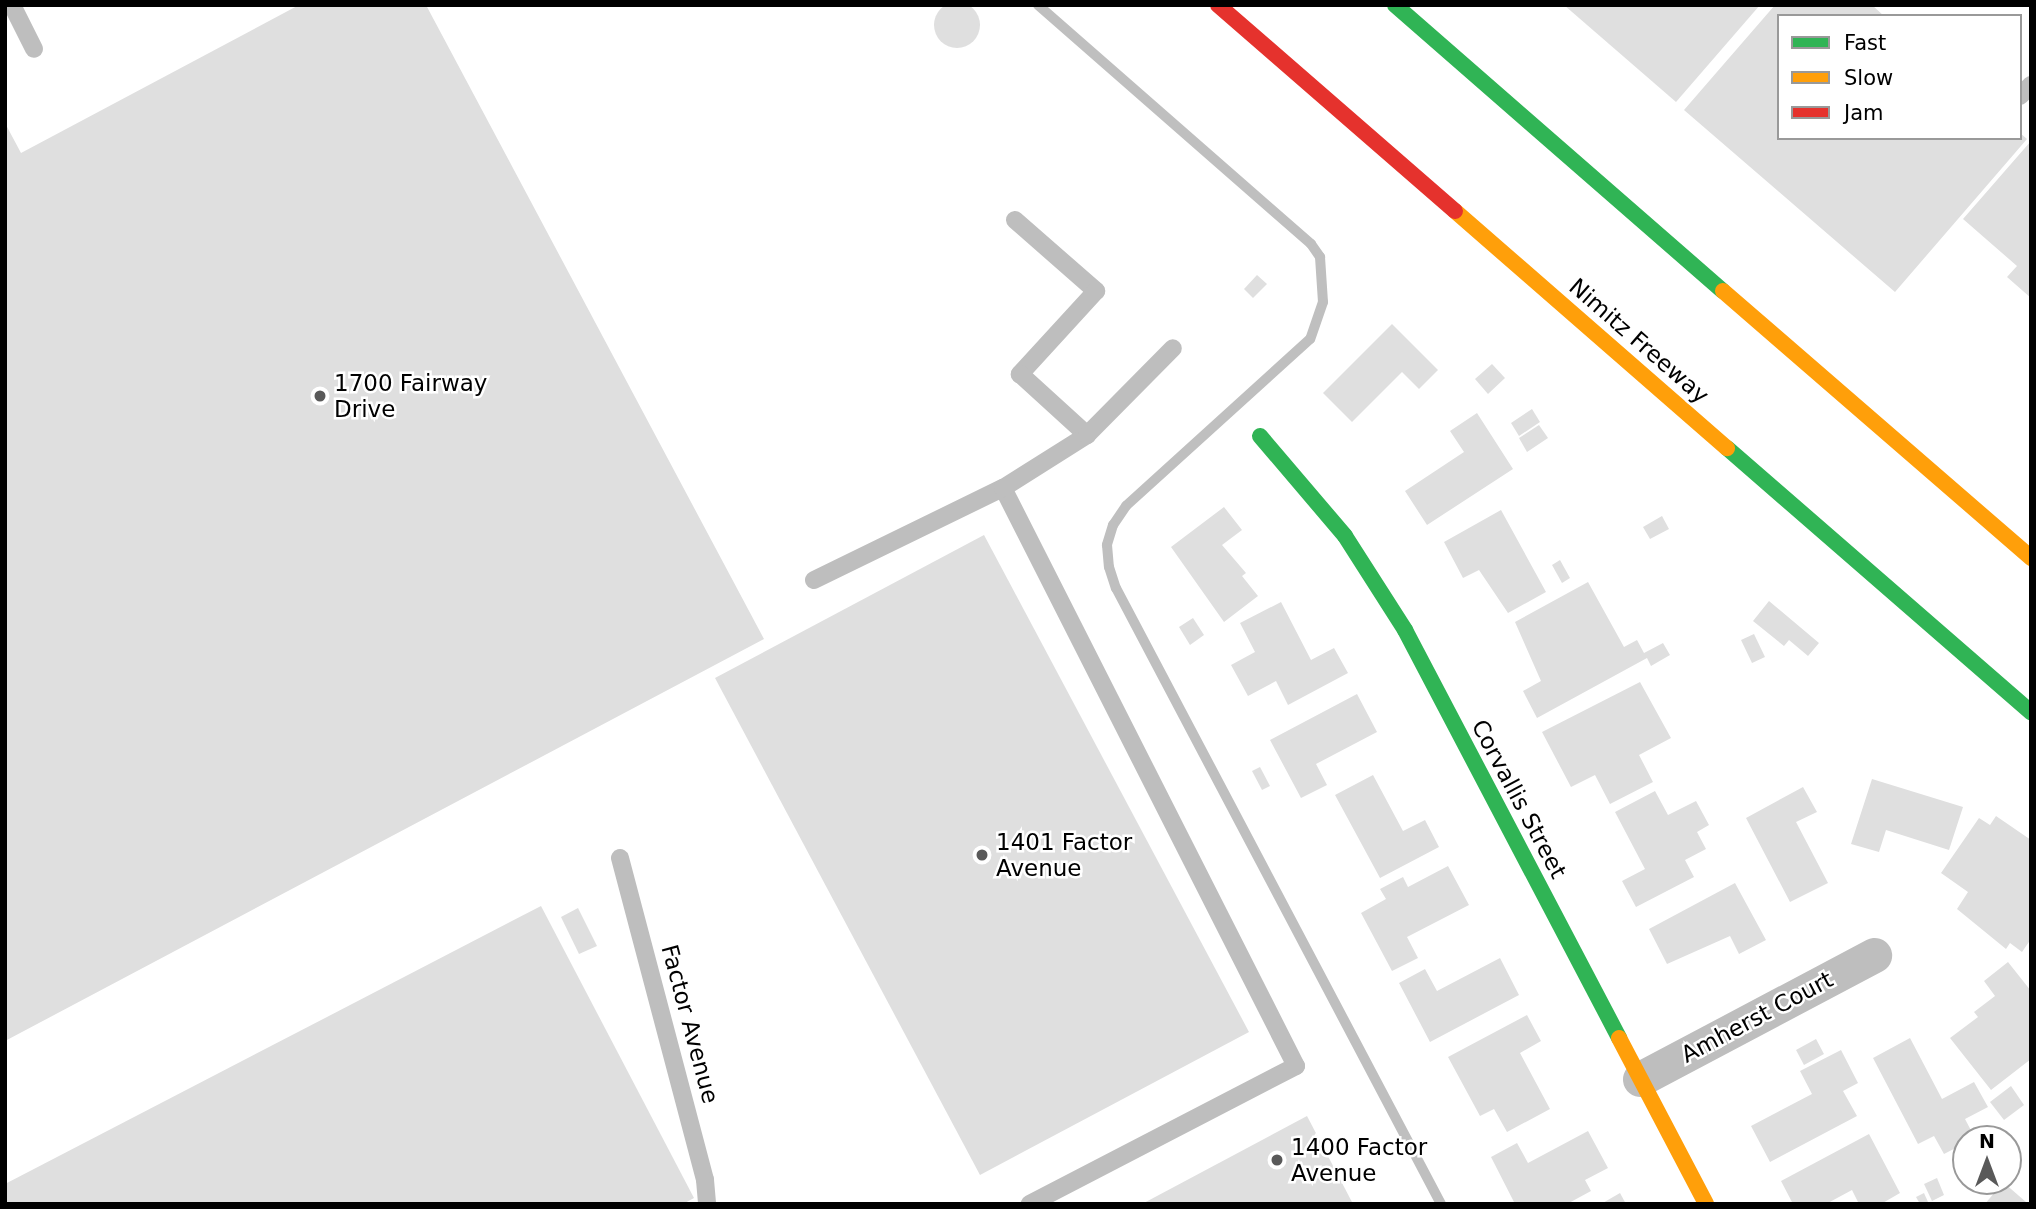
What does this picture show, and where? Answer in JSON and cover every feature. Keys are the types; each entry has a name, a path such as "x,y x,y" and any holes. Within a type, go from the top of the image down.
{"main road":[{"name":"Nimitz Freeway","path":"1218,5 2031,712"},
{"path":"1395,5 2031,558"},
{"name":"Corvallis Street","path":"1260,436 1316,497 1376,580 1706,1204"}],"street":[{"name":"Amherst Court","path":"1640,1079 1874,955"}],"lane":[{"path":"12,5 34,49"},
{"path":"1015,220 1096,291 1020,374 1087,435"},
{"path":"814,580 1003,488 1087,435 1173,348"},
{"path":"1003,488 1296,1066 1030,1204"},
{"name":"Factor Avenue","path":"620,858 705,1180 708,1204"}],"building":[{"path":"957,2 973,9 980,25 973,41 957,48 941,41 934,25 941,9"},
{"name":"1700 Fairway Drive","path":"299,5 426,5 764,639 5,1041 5,123 21,153"},
{"path":"1564,5 1760,5 1676,102"},
{"path":"1775,5 1872,5 1882,14 1777,14 1777,140 2022,140 2022,135 2027,139 1895,292 1684,110"},
{"path":"2031,141 2031,298 2007,277 2017,266 1963,219"},
{"path":"1257,275 1267,284 1253,298 1244,289"},
{"path":"1392,324 1438,370 1419,389 1402,372 1352,422 1323,393"},
{"path":"1492,364 1505,378 1488,394 1475,379"},
{"path":"1532,409 1540,422 1519,436 1511,423"},
{"path":"1477,413 1513,469 1427,525 1405,491 1464,452 1450,431"},
{"path":"1539,425 1548,438 1527,452 1519,438"},
{"path":"1224,507 1242,530 1222,545 1246,573 1242,576 1258,596 1224,622 1171,547"},
{"path":"1501,510 1546,592 1508,613 1479,570 1463,578 1444,542"},
{"path":"1662,516 1669,529 1650,539 1643,527"},
{"name":"1401 Factor Avenue","path":"984,535 1249,1032 980,1175 715,678"},
{"path":"1560,560 1570,578 1562,583 1552,565"},
{"path":"1588,582 1624,647 1637,640 1644,653 1663,643 1670,655 1651,666 1647,658 1537,718 1523,691 1541,681 1515,622"},
{"path":"1769,601 1819,643 1808,656 1789,640 1784,646 1753,621"},
{"path":"1281,602 1311,660 1334,648 1348,673 1288,705 1276,681 1248,696 1231,665 1255,652 1240,623"},
{"path":"1193,618 1204,635 1190,645 1179,627"},
{"path":"1754,634 1765,657 1752,663 1741,640"},
{"path":"1640,682 1671,738 1639,755 1653,782 1610,804 1595,775 1571,787 1542,732"},
{"path":"1357,694 1377,732 1316,764 1327,785 1301,798 1270,740"},
{"path":"1260,767 1270,786 1262,790 1252,771"},
{"path":"1373,775 1403,831 1425,820 1439,847 1380,878 1335,795"},
{"path":"1872,779 1963,807 1949,850 1886,830 1879,852 1851,844"},
{"path":"1803,787 1817,812 1796,822 1828,883 1790,902 1746,818"},
{"path":"1655,791 1668,815 1696,801 1709,825 1697,832 1706,849 1685,860 1694,877 1636,907 1622,881 1645,869 1615,812"},
{"path":"1996,816 2031,840 2031,939 2022,952 2010,943 2006,949 1957,909 1968,892 1941,873 1979,818 1990,825"},
{"path":"1448,866 1469,905 1407,937 1418,958 1392,971 1361,913 1386,899 1380,889 1403,877 1408,887"},
{"path":"1735,883 1766,940 1739,954 1730,936 1667,964 1649,929"},
{"path":"541,906 694,1198 683,1204 5,1204 5,1184"},
{"path":"578,908 597,946 579,954 561,917"},
{"path":"1500,958 1519,995 1430,1042 1399,983 1425,969 1437,991"},
{"path":"2008,962 2031,991 2031,1059 1991,1090 1950,1038 1978,1017 1974,1012 1995,996 1984,981"},
{"path":"1527,1015 1541,1041 1520,1053 1550,1109 1507,1132 1494,1109 1480,1116 1448,1057"},
{"path":"1910,1038 1942,1099 1974,1082 1988,1107 1965,1119 1968,1125 1952,1125 1952,1150 1944,1154 1934,1136 1918,1144 1873,1058"},
{"path":"1816,1039 1824,1054 1804,1065 1796,1050"},
{"path":"1841,1050 1858,1083 1843,1091 1857,1116 1770,1162 1751,1126 1812,1094 1800,1071"},
{"path":"2011,1086 2024,1105 2004,1120 1990,1102"},
{"name":"1400 Factor Avenue","path":"1307,1116 1353,1204 1142,1204"},
{"path":"1588,1131 1608,1168 1585,1180 1591,1191 1567,1204 1515,1204 1491,1157 1517,1143 1528,1163"},
{"path":"1869,1134 1900,1193 1881,1204 1859,1204 1852,1190 1826,1204 1793,1204 1781,1181"},
{"path":"1937,1178 1944,1195 1932,1201 1924,1184"},
{"path":"1620,1193 1626,1204 1601,1204"},
{"path":"1924,1193 1928,1202 1920,1204 1916,1197"},
{"path":"1992,1195 2018,1195 2026,1202 2024,1204 1985,1204"}],"waterway":[{"path":"1038,5 1311,244 1320,257 1323,302 1310,339 1126,506 1113,525 1107,545 1109,567 1116,588 1441,1204"}],"traffic: fast":[{"path":"1395,5 1723,291"},
{"path":"1260,436 1345,536 1405,630 1619,1038"},
{"path":"1727,448 2031,712"}],"traffic: slow":[{"path":"1455,211 1727,448"},
{"path":"1723,291 2031,558"},
{"path":"1619,1038 1706,1204"}],"traffic: jam":[{"path":"1218,5 1455,211"}],"place":[{"name":"1700 Fairway Drive","path":"320,396"},
{"name":"1401 Factor Avenue","path":"982,855"},
{"name":"1400 Factor Avenue","path":"1277,1160"}]}
